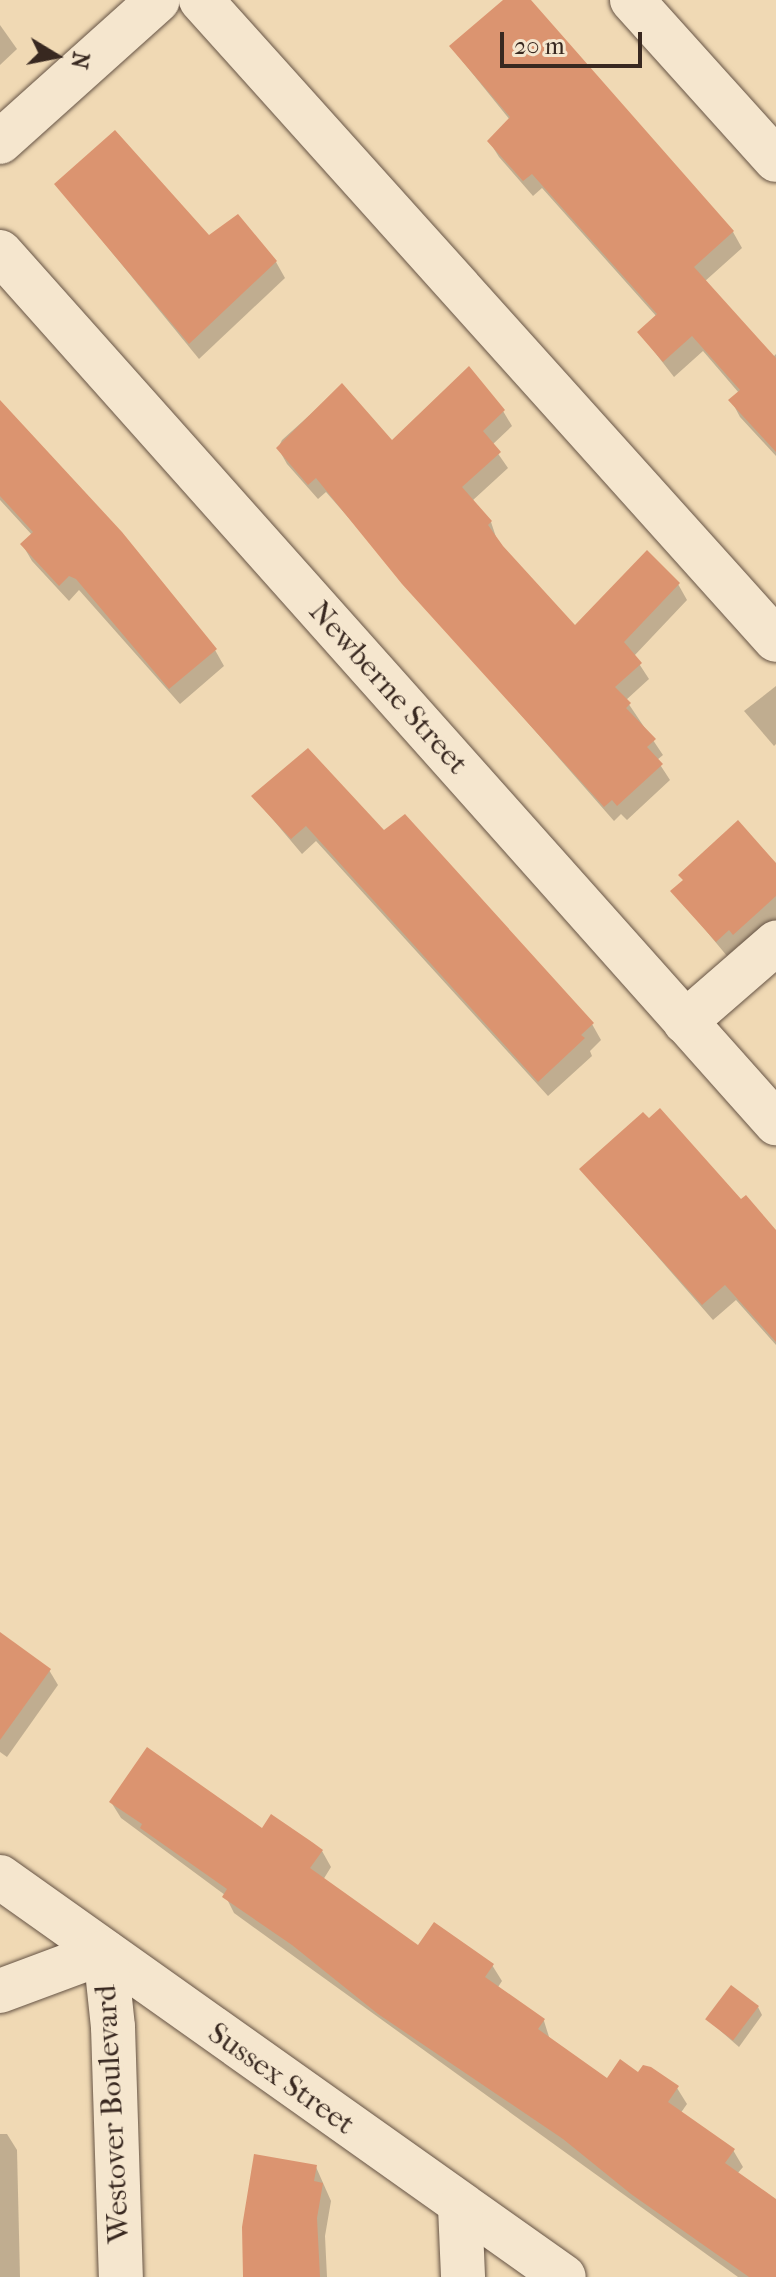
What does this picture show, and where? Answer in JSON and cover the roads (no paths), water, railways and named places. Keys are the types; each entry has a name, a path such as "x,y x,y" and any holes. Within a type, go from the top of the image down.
{"street":[{"path":"0,142 158,0"},
{"path":"201,0 776,640"},
{"path":"632,0 776,160"},
{"name":"Newberne Street","path":"0,252 776,1123"},
{"path":"685,1022 776,943"},
{"name":"Sussex Street","path":"0,1877 460,2207 564,2277"},
{"path":"0,1991 25,1977 105,1952"},
{"name":"Westover Boulevard","path":"105,1952 113,2027 121,2277"},
{"path":"460,2207 463,2277"}]}
